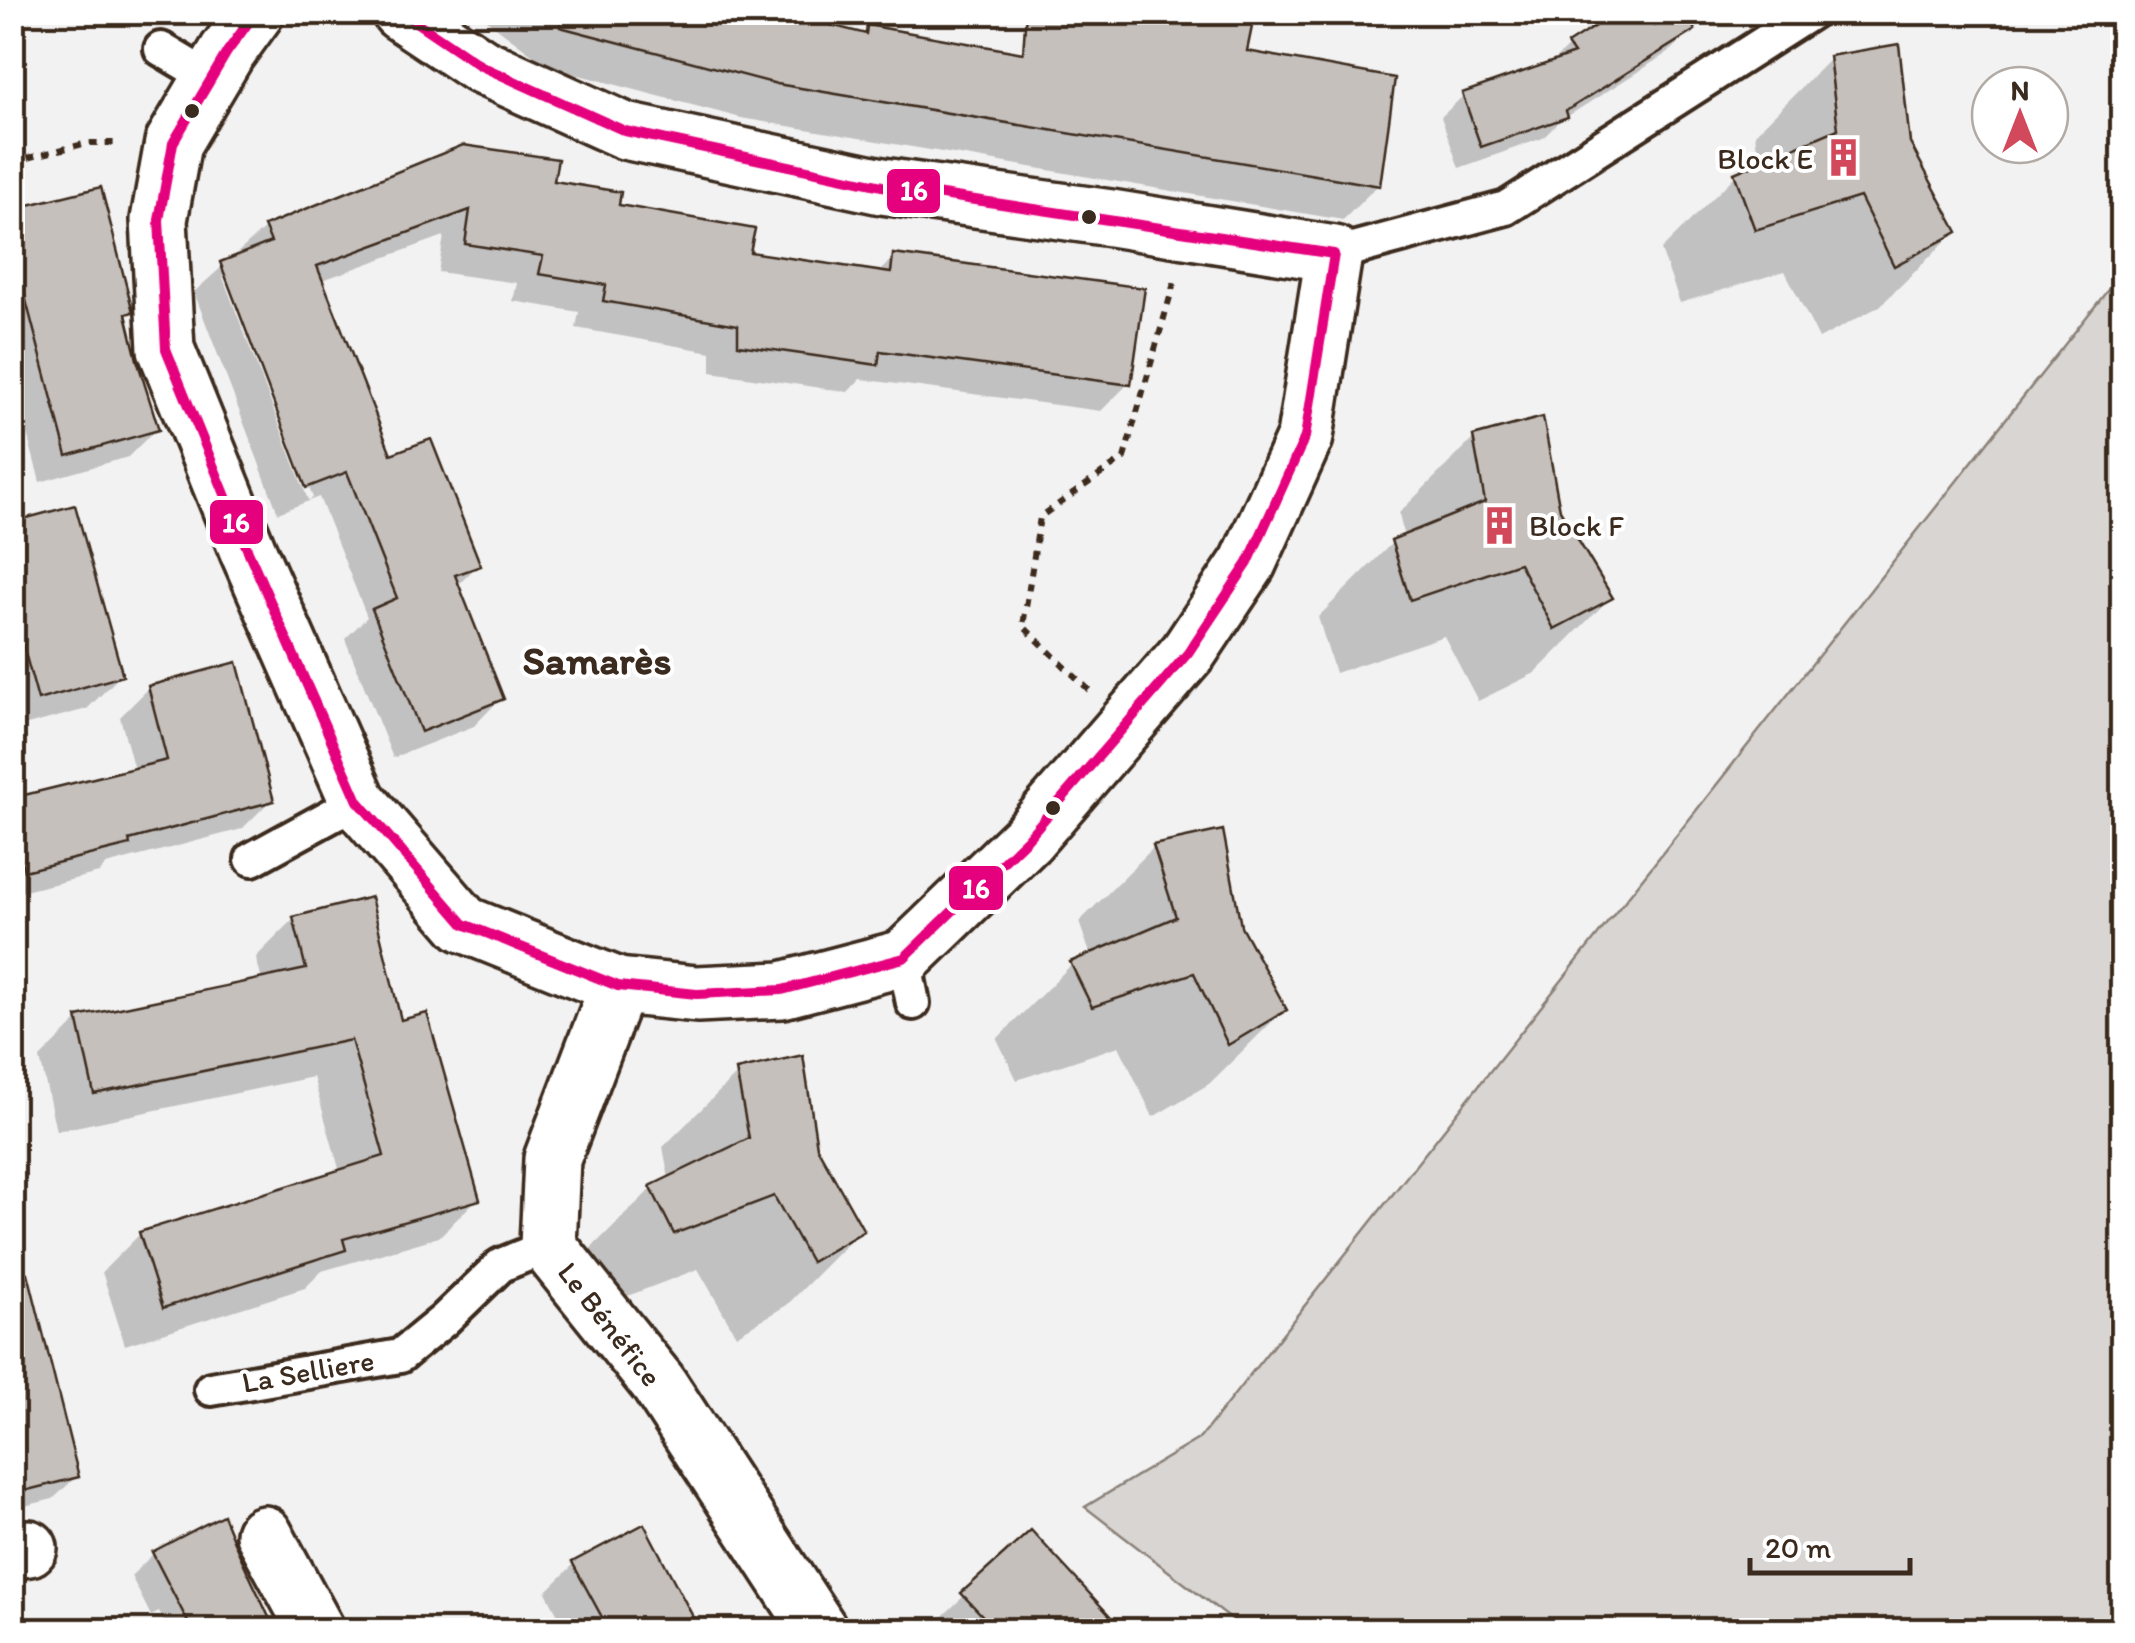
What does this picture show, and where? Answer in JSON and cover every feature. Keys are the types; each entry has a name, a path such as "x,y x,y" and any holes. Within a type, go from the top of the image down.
{"street":[{"path":"256,12 173,143 160,220 166,349 248,552 358,801 464,924 618,986 698,994 909,980 1188,652 1248,563 1305,437 1334,254 882,186 625,131 481,66 400,12"},
{"name":"Le Bénéfice","path":"618,986 552,1159 548,1246 658,1384 819,1630"},
{"path":"264,1534 316,1630"}],"lane":[{"path":"1334,254 1506,208 1812,12"},
{"path":"160,49 211,80"},
{"path":"252,859 358,801"},
{"name":"La Selliere","path":"210,1389 400,1356 501,1266 548,1246"}],"path":[{"path":"12,162 87,143 173,143"},
{"path":"1126,725 1022,626 1040,517 1124,458 1188,230"}],"shaded area":[{"path":"2122,272 2122,1630 1245,1630 1085,1507 1200,1438"}],"building":[{"path":"562,12 779,12 866,34 867,25 1023,53 1026,12 1255,12 1247,51 1395,78 1380,186 777,84 560,27"},
{"path":"1617,12 1646,12 1654,26 1687,15 1695,30 1566,111 1568,117 1481,147 1462,93 1574,54 1567,44"},
{"name":"Block E","path":"1899,44 1910,143 1958,232 1894,266 1860,197 1755,230 1734,173 1838,129 1829,56"},
{"path":"463,145 558,159 554,181 621,192 619,205 755,229 750,252 891,273 893,254 1145,288 1131,385 880,351 878,365 738,345 738,325 603,301 606,285 539,274 543,256 465,244 470,210 317,266 391,454 431,439 481,566 455,575 504,699 421,732 372,609 397,598 347,472 306,488 220,262 271,242 264,226"},
{"path":"101,187 133,312 126,314 159,430 67,456 12,247 12,209"},
{"name":"Block F","path":"1543,417 1560,510 1613,598 1554,629 1519,563 1410,600 1391,540 1485,502 1473,436"},
{"path":"75,505 123,676 38,700 12,605 12,522"},
{"path":"237,662 274,801 129,840 130,845 24,871 12,826 12,798 167,760 148,686"},
{"path":"1223,830 1241,926 1287,1010 1228,1045 1194,973 1092,1007 1070,962 1176,917 1153,845"},
{"path":"371,897 401,1020 427,1013 480,1200 343,1239 346,1250 163,1308 139,1232 384,1156 351,1040 94,1094 77,1017 306,969 293,917"},
{"path":"803,1055 817,1147 864,1231 811,1262 774,1196 674,1234 650,1186 749,1138 736,1070"},
{"path":"28,1273 79,1477 12,1494 12,1275"},
{"path":"223,1515 275,1630 192,1630 152,1552"},
{"path":"644,1524 700,1630 609,1630 572,1562"},
{"path":"1031,1530 1123,1630 996,1630 961,1593"}],"transit line":[{"name":"16","path":"256,12 227,52 173,143 159,220 166,349 248,551 358,801 464,924 618,986 697,994 782,990 904,958 1027,839 1188,653 1248,563 1305,437 1334,254 882,186 625,131 481,66 401,12"}],"place":[{"name":"Block E","path":"1843,158"},
{"name":"Block F","path":"1499,525"}],"district":[{"name":"Samarès","path":"597,660"}]}
